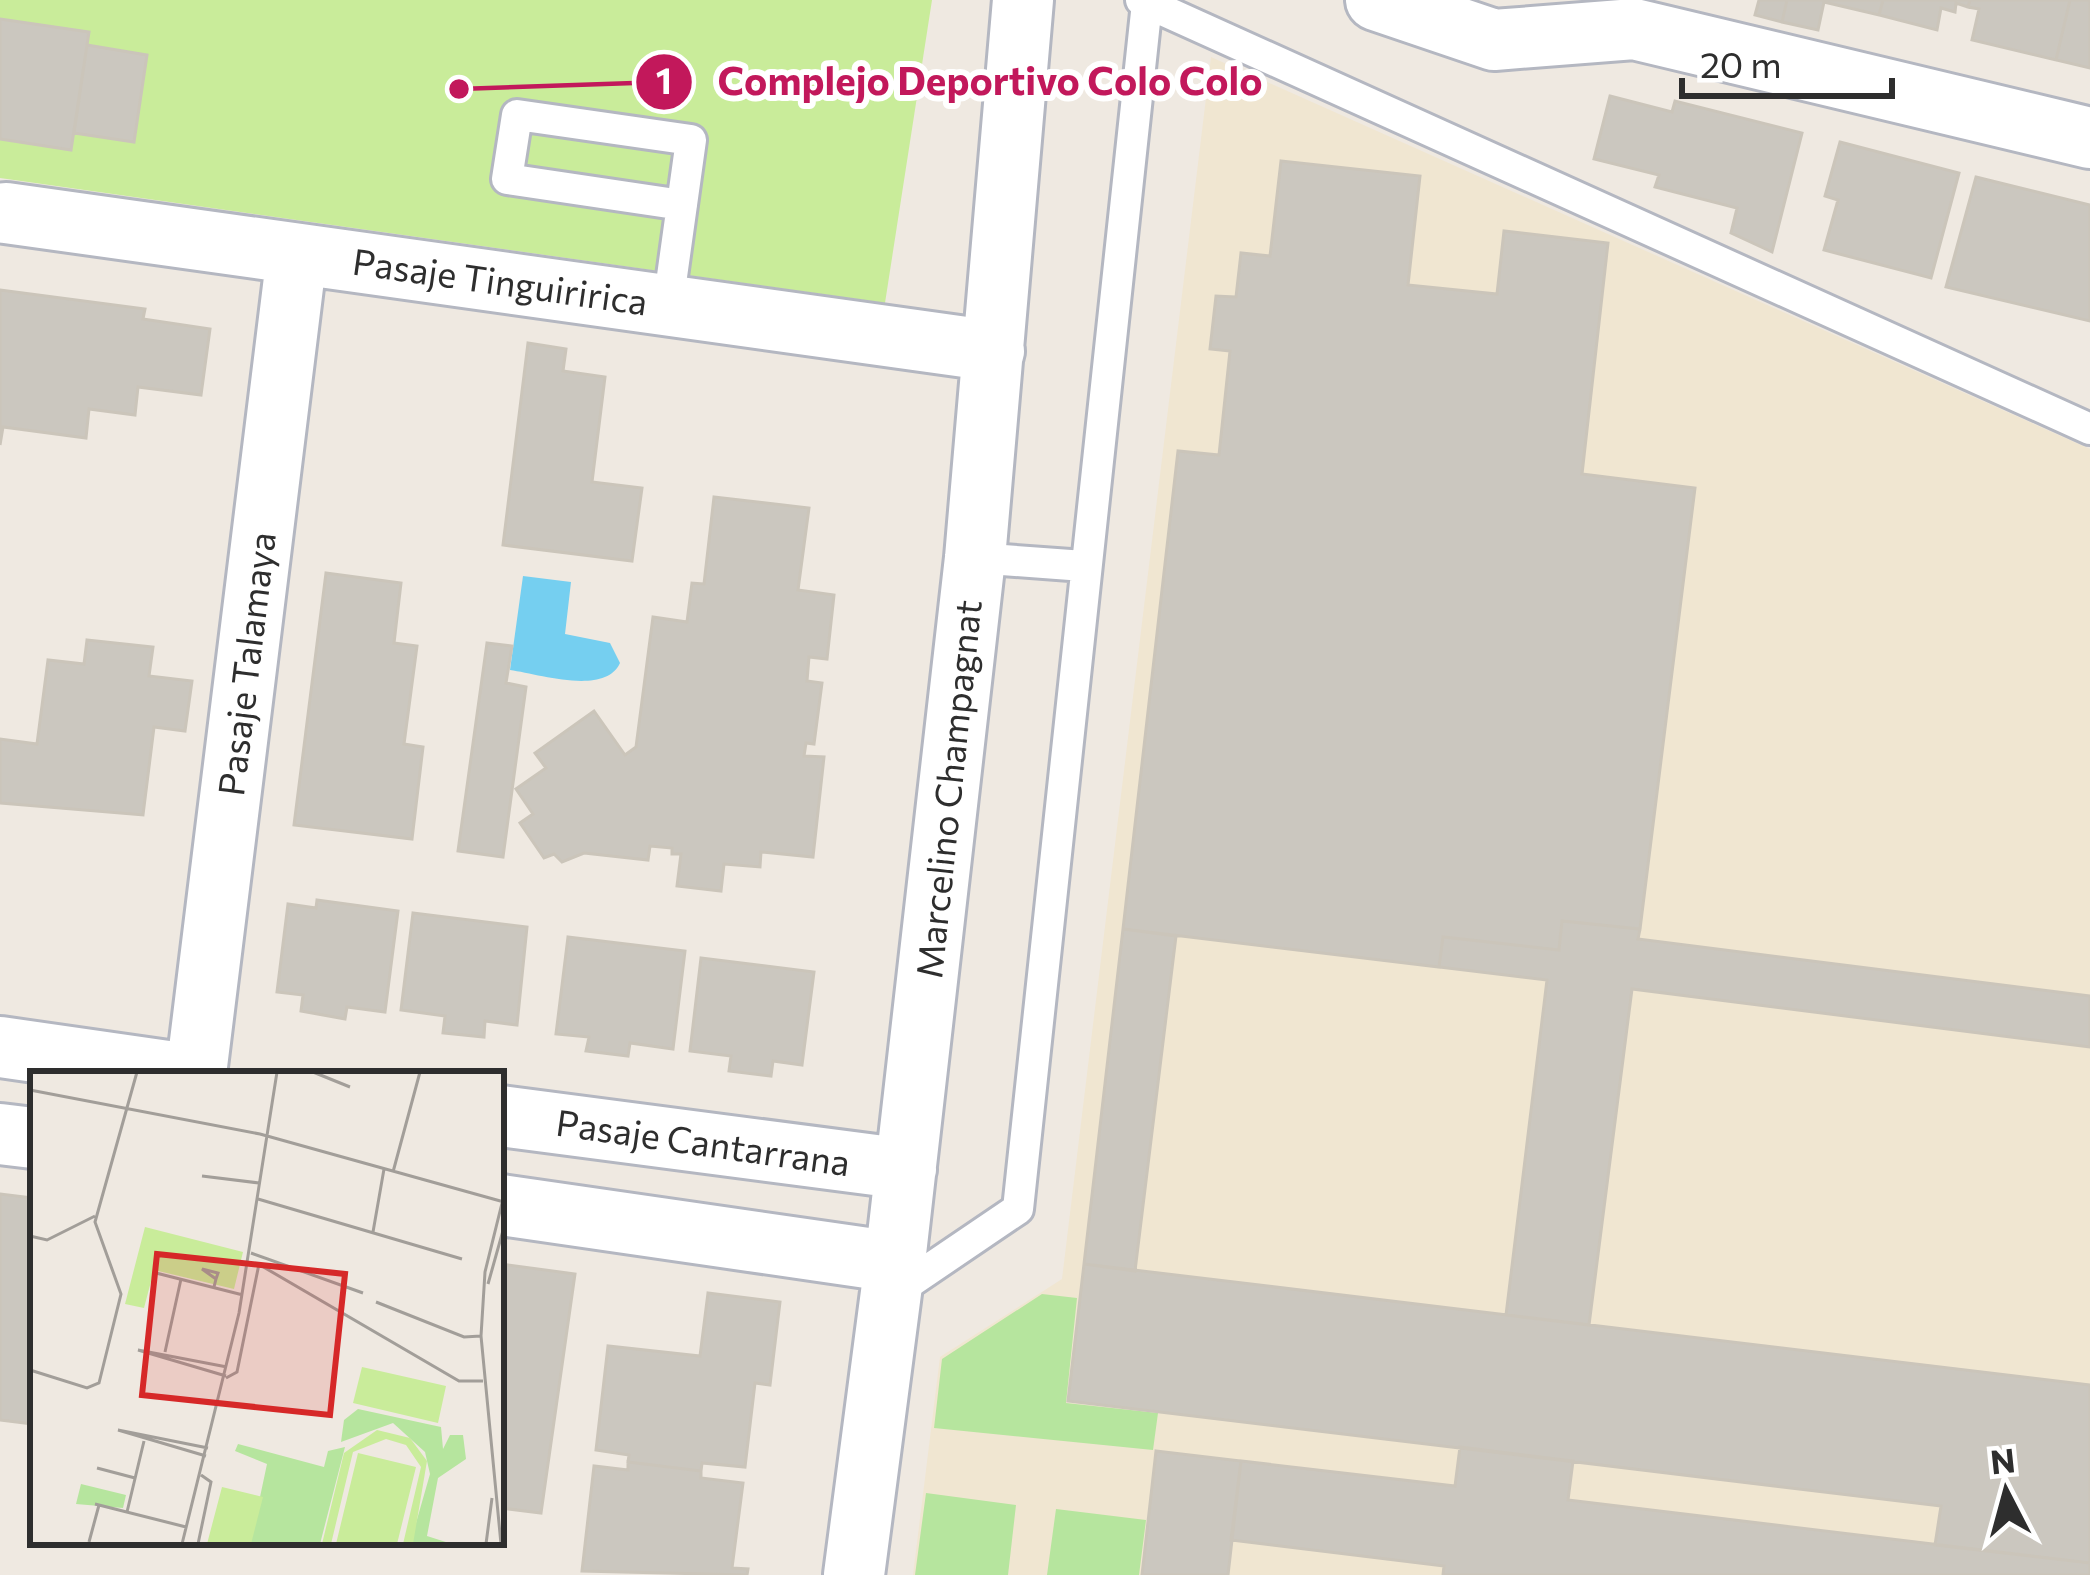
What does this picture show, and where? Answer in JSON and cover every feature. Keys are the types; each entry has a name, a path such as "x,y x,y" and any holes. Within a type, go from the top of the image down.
{"street":[{"name":"Marcelino Champagnat","path":"854,1575 906,1169 975,557 1023,0"},
{"path":"1376,0 1494,40 1634,29 2090,138"},
{"name":"Pasaje Tinguiririca","path":"6,213 994,350"},
{"name":"Pasaje Talamaya","path":"192,1071 297,254"},
{"path":"0,1047 171,1071"},
{"name":"Pasaje Cantarrana","path":"504,1116 906,1169"},
{"path":"0,1134 30,1138"},
{"path":"504,1206 893,1278"}],"lane":[{"path":"893,1278 1018,1209 1144,2 2090,429"},
{"path":"668,305 682,205 691,140 517,115 507,179 682,205"},
{"path":"975,557 1084,566"}],"shaded area":[{"path":"1211,57 2090,449 2090,1575 913,1575 940,1357 1062,1279"}],"green space":[{"path":"0,0 932,0 885,303 0,178"},
{"path":"1042,1294 1077,1298 1066,1403 1158,1413 1153,1450 934,1428 942,1359"},
{"path":"926,1493 1016,1505 1008,1575 915,1575"},
{"path":"1056,1509 1146,1520 1139,1575 1047,1575"}],"water":[{"path":"523,576 571,582 565,634 610,643 620,663 612,673 586,681 510,670"}],"building":[{"path":"1759,0 1787,0 1782,22 1755,15"},
{"path":"1787,0 1883,0 1879,15 1824,2 1818,30 1782,22"},
{"path":"1883,0 1970,0 1968,7 1956,3 1955,12 1941,8 1937,30 1879,15"},
{"path":"1970,0 2070,0 2056,60 1972,40 1979,9 1968,7"},
{"path":"2070,0 2090,0 2090,68 2056,60"},
{"path":"0,19 89,32 71,150 0,139"},
{"path":"87,45 147,55 134,142 74,133"},
{"path":"1610,96 1672,112 1675,101 1802,133 1772,252 1731,233 1737,208 1655,187 1659,175 1594,159"},
{"path":"1840,142 1959,173 1931,278 1824,250 1838,200 1825,196"},
{"path":"1281,161 1420,176 1408,285 1497,294 1504,231 1608,243 1582,474 1695,488 1640,929 1562,921 1559,950 1443,937 1439,967 1123,929 1178,451 1219,455 1230,351 1210,349 1216,296 1236,297 1241,253 1270,256"},
{"path":"1976,177 2090,205 2090,321 1946,287"},
{"path":"0,290 145,309 143,319 210,329 201,395 138,387 135,415 89,409 86,438 3,427 0,445"},
{"path":"528,343 566,349 563,371 605,377 592,482 642,488 632,561 503,545"},
{"path":"714,497 809,508 798,590 834,595 827,659 809,657 807,681 822,683 814,744 806,743 804,756 824,757 813,857 761,852 760,867 724,864 721,891 677,886 681,854 672,854 672,848 650,846 648,860 584,853 562,862 554,854 544,858 520,823 533,814 516,789 546,768 535,753 594,711 625,755 636,747 653,617 687,622 692,583 704,584"},
{"path":"326,573 401,583 394,643 417,646 404,744 423,747 412,839 294,825"},
{"path":"87,640 153,647 149,676 192,681 185,731 154,727 143,815 0,803 0,739 37,744 48,660 84,664"},
{"path":"487,643 512,646 506,683 526,687 503,857 458,851"},
{"path":"317,900 398,911 385,1012 347,1007 345,1019 301,1011 303,995 277,992 288,904 316,908"},
{"path":"413,913 527,927 517,1025 485,1021 484,1037 443,1033 445,1016 401,1010"},
{"path":"1562,921 1640,929 1638,939 2090,996 2090,1047 1632,989 1589,1325 1506,1315 1547,980 1439,967 1443,937 1559,950"},
{"path":"1123,929 1176,936 1135,1271 1084,1264"},
{"path":"568,937 685,951 673,1049 630,1043 628,1056 586,1051 589,1037 556,1034"},
{"path":"701,958 814,972 802,1065 773,1061 771,1076 729,1071 731,1056 690,1051"},
{"path":"0,1194 30,1198 30,1424 0,1420"},
{"path":"504,1264 575,1274 541,1513 504,1508"},
{"path":"1084,1264 2090,1385 2090,1563 1935,1545 1941,1506 1068,1401"},
{"path":"708,1293 780,1302 770,1385 755,1383 745,1467 702,1463 701,1471 628,1462 629,1455 596,1450 608,1346 700,1356"},
{"path":"1460,1447 1573,1461 1568,1500 2090,1563 2090,1575 1443,1575 1444,1566 1231,1540 1241,1461 1455,1486"},
{"path":"1156,1451 1241,1461 1228,1575 1142,1575"},
{"path":"628,1462 701,1471 701,1478 743,1483 732,1568 748,1569 747,1575 582,1571 594,1466 628,1470"}],"place":[{"name":"Complejo Deportivo Colo Colo","path":"459,89"}]}
